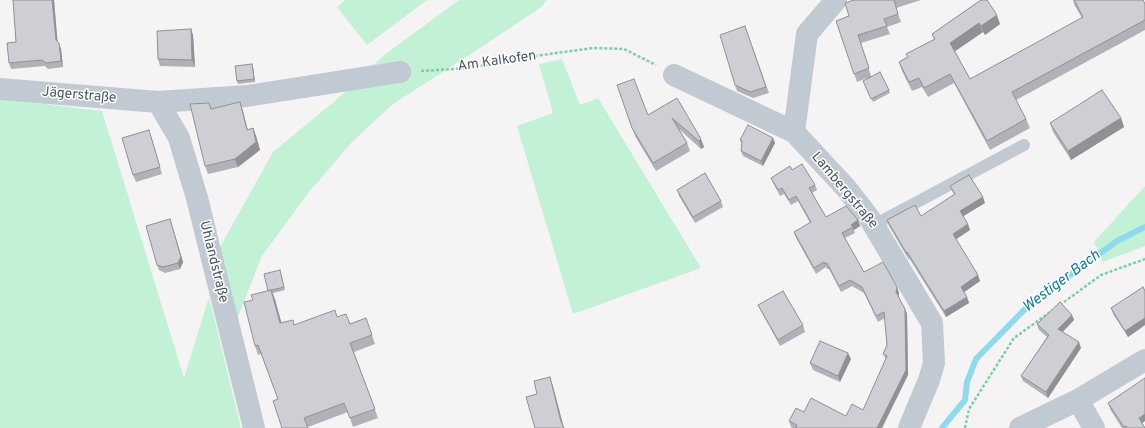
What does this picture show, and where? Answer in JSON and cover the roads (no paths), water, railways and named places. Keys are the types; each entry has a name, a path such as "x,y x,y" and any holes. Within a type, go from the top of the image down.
{"street":[{"path":"674,75 794,132 807,34 836,0"},
{"path":"158,102 248,96 400,72"},
{"name":"Jägerstraße","path":"0,89 158,102"},
{"name":"Uhlandstraße","path":"158,102 179,138 197,198 254,428"},
{"name":"Lambergstraße","path":"794,132 846,188 874,225 932,322 934,363 929,380 909,428"},
{"path":"1020,428 1078,400 1145,360"},
{"path":"1078,400 1094,428"}],"lane":[{"path":"874,225 1024,145"}],"waterway":[{"name":"Westiger Bach","path":"942,428 965,400 967,382 976,359 1030,304 1117,241 1145,227"}]}
